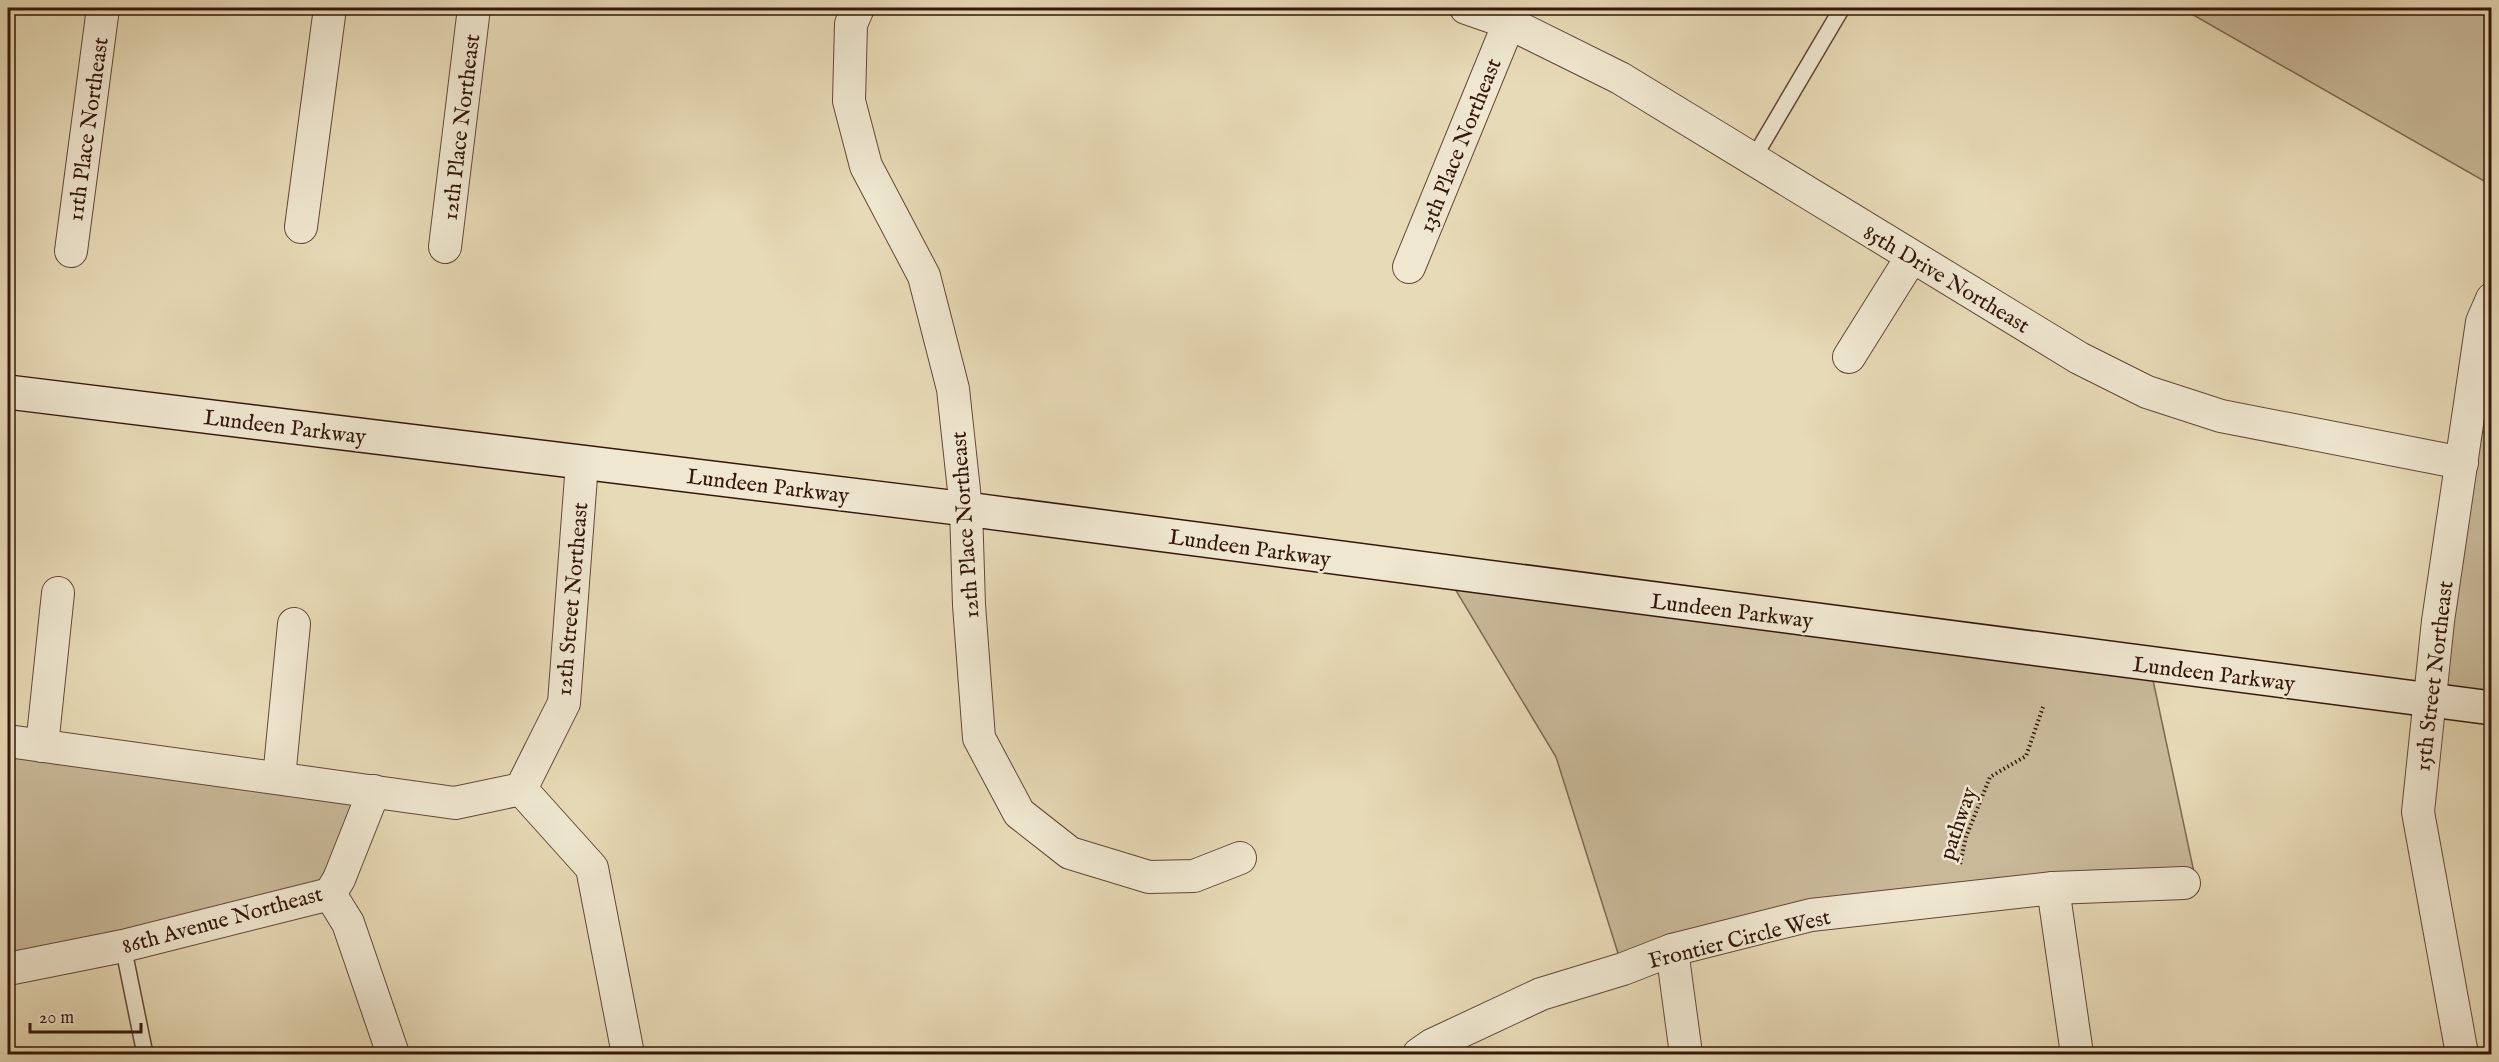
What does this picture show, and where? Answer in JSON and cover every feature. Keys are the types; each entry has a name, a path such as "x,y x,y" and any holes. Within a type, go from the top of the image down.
{"main road":[{"name":"Lundeen Parkway","path":"8,392 966,509 2492,708"}],"street":[{"name":"11th Place Northeast","path":"71,251 104,8"},
{"path":"301,227 330,8"},
{"name":"12th Place Northeast","path":"445,247 474,8"},
{"name":"12th Place Northeast","path":"858,8 851,24 849,101 866,166 924,276 953,389 966,509 969,605 979,738 1019,813 1070,853 1149,877 1194,876 1240,858"},
{"name":"85th Drive Northeast","path":"1466,8 1509,23 1620,78 1911,258 2079,358 2147,392 2221,416 2462,463"},
{"name":"13th Place Northeast","path":"1409,267 1509,23"},
{"path":"1849,357 1911,258"},
{"name":"15th Street Northeast","path":"2462,1054 2418,812 2429,700 2482,322 2492,298"},
{"name":"12th Street Northeast","path":"521,789 564,703 582,463"},
{"path":"42,746 58,593"},
{"path":"279,778 294,624"},
{"path":"8,741 455,803 521,789 592,868 628,1054"},
{"name":"86th Avenue Northeast","path":"8,969 123,946 330,894 339,879 374,791"},
{"name":"Frontier Circle West","path":"1419,1054 1432,1045 1541,994 1623,969 1672,950 1811,915 2053,888 2184,883"},
{"path":"2053,888 2077,1054"},
{"path":"330,894 348,923 393,1054"},
{"path":"1672,950 1686,1054"}],"lane":[{"path":"1753,159 1842,8"},
{"path":"123,946 145,1054"}],"path":[{"name":"pathway","path":"1951,900 1966,837 1990,777 2026,756 2043,707"}],"shaded area":[{"path":"2181,8 2491,8 2491,185"},
{"path":"2467,428 2491,434 2491,708 2429,700"},
{"path":"1446,574 2150,666 2198,891 2053,888 1811,915 1623,969 1556,757"},
{"path":"8,741 374,791 330,894 8,969"}]}
